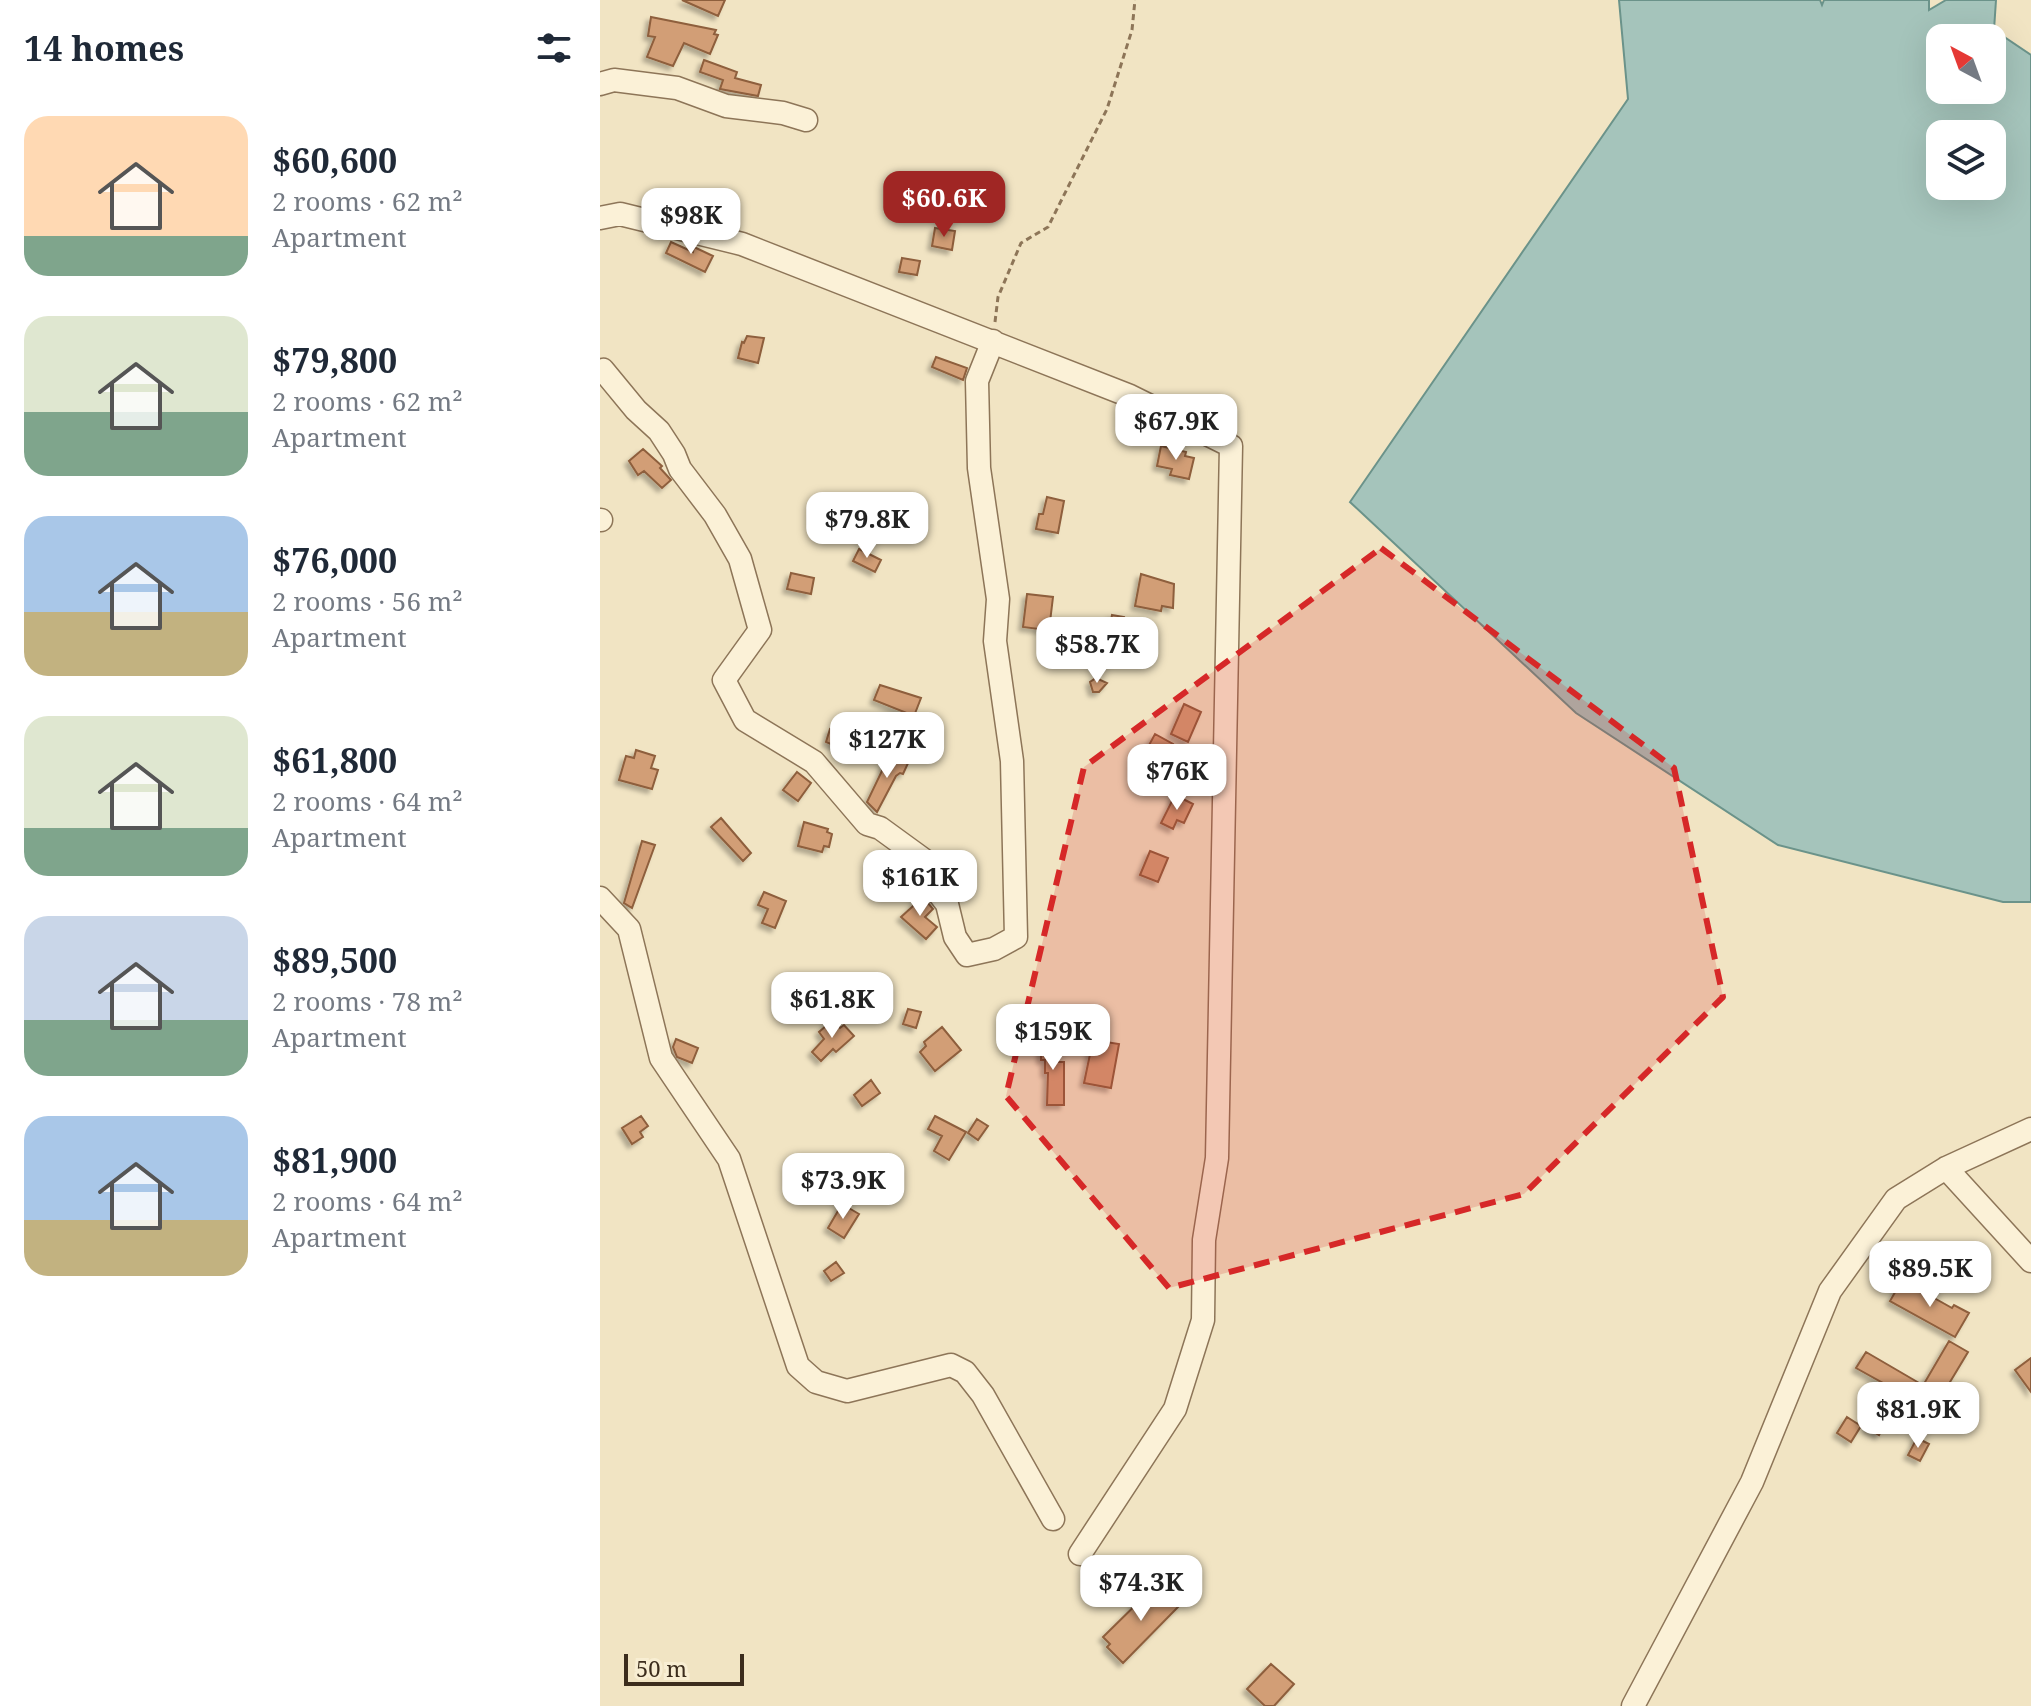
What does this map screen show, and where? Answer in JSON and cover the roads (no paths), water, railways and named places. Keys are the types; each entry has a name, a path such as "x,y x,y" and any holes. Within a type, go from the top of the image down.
{"street":[{"path":"600,84 614,80 677,88 726,106 783,113 806,120"},
{"path":"600,218 620,214 742,244 1130,396 1231,446 1217,1158 1204,1240 1203,1320 1175,1409 1080,1554"},
{"path":"600,371 603,370 636,410 659,431 680,469 715,515 740,559 760,630 724,680 745,720 814,762 867,824 880,828 924,860 933,886 947,904 955,937 967,955 994,949 1016,937 1012,761 995,641 998,599 979,468 977,381 993,341"},
{"path":"600,898 629,929 661,1058 729,1159 798,1366 816,1382 847,1391 951,1365 965,1372 983,1395 1053,1519"},
{"path":"1633,1706 1752,1482 1830,1291 1896,1199 1946,1168 2031,1129"},
{"path":"1946,1168 2031,1261"}],"water":[{"path":"1619,0 1820,0 1822,5 1824,0 1929,0 1929,10 1946,0 1996,0 1994,24 1926,24 1926,104 2006,104 2006,38 2031,55 2031,902 2003,902 1778,845 1576,713 1350,502 1628,99"}]}
